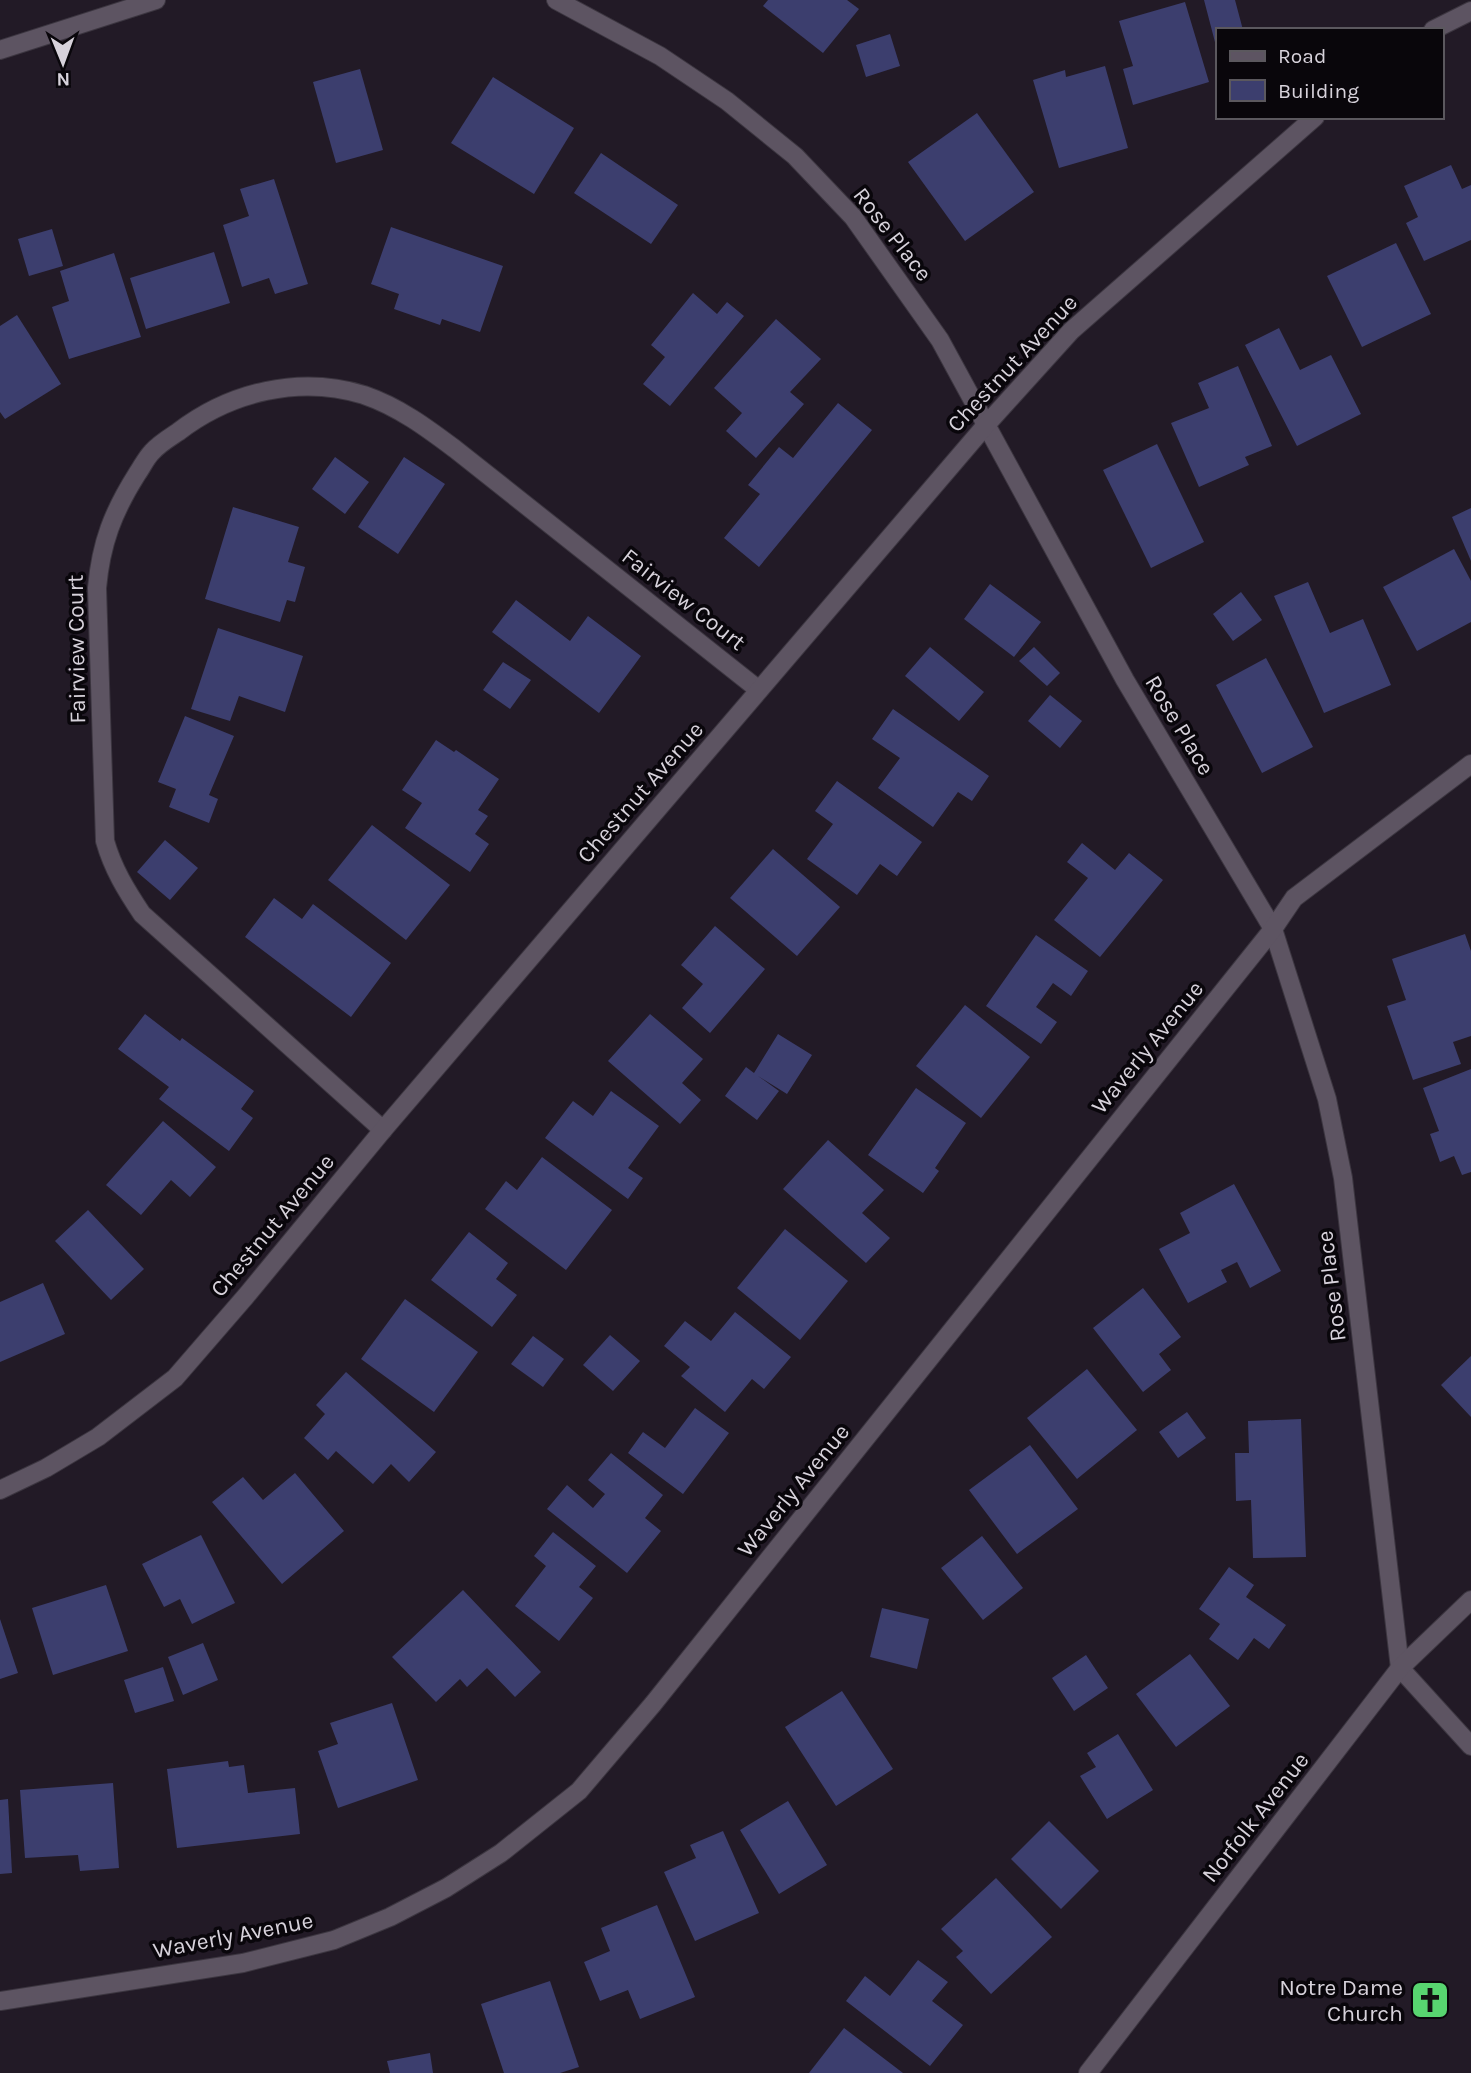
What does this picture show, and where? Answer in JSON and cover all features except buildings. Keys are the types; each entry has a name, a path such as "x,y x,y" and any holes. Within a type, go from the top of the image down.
{"street":[{"path":"0,50 156,0"},
{"name":"Rose Place","path":"556,0 660,56 727,101 795,156 853,217 940,340 1125,680 1273,929 1327,1099 1343,1178 1400,1668"},
{"path":"1437,28 1471,11"},
{"name":"Chestnut Avenue","path":"0,1490 46,1468 98,1437 174,1378 986,425 1071,331 1313,119"},
{"name":"Fairview Court","path":"383,1130 142,915 119,880 111,861 105,841 98,575 109,526 120,502 152,452 194,420 222,404 253,393 307,387 361,394 386,403 415,419 456,449 760,690"},
{"name":"Waverly Avenue","path":"0,2000 243,1963 334,1940 390,1917 446,1888 501,1853 579,1791 653,1704 1273,929 1294,898 1471,764"},
{"name":"Norfolk Avenue","path":"1088,2073 1400,1668 1471,1600"},
{"path":"1400,1668 1471,1746"}],"place":[{"name":"Notre Dame Church","path":"1430,2000"}]}
